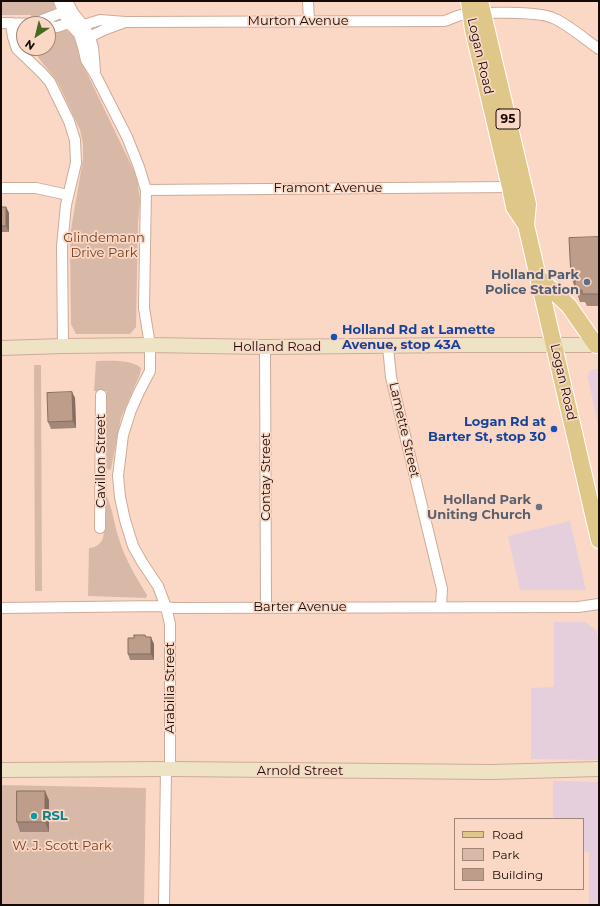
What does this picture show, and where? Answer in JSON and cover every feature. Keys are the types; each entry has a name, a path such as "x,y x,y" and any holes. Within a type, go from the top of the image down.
{"main road":[{"name":"Logan Road","path":"475,8 514,207 526,225"},
{"name":"Logan Road","path":"475,8 528,204 526,225 599,540"},
{"path":"538,277 569,306 598,345"},
{"name":"Holland Road","path":"1,348 150,345 265,347 598,345"},
{"name":"Arnold Street","path":"1,770 492,772 599,769"}],"street":[{"path":"59,1 63,12 90,37 93,47 93,59 96,74"},
{"path":"67,1 72,19"},
{"path":"308,1 309,21"},
{"name":"Murton Avenue","path":"81,30 100,20 125,22 444,21 475,8 541,14 552,17 599,49"},
{"path":"53,16 63,12"},
{"path":"56,27 72,19"},
{"name":"Murton Avenue","path":"90,37 125,22"},
{"path":"16,23 6,23 16,47 45,76 52,86 74,134 76,158 68,195 62,246 63,346"},
{"path":"81,30 86,60 96,74"},
{"path":"26,56 29,61"},
{"name":"Cavillon Street","path":"96,74 127,137 146,190 144,308 150,345 150,371 131,410 123,435 119,460 118,480 125,520 133,546 158,586 166,607"},
{"name":"Framont Avenue","path":"146,190 510,187"},
{"path":"1,188 36,188 68,195"},
{"name":"Contay Street","path":"265,347 266,607"},
{"name":"Lamette Street","path":"388,347 392,377 442,589 440,606"},
{"name":"Cavillon Street","path":"100,528 101,395"},
{"path":"101,481 118,480"},
{"name":"Barter Avenue","path":"1,608 578,606 599,604"},
{"name":"Arabilia Street","path":"164,905 170,624 166,607"}],"shaded area":[{"path":"594,369 599,369 599,430 588,378 589,372"},
{"path":"570,521 586,590 520,590 508,536"},
{"path":"554,622 585,622 596,630 599,644 599,760 531,759 531,688 554,687"},
{"path":"553,781 599,782 599,905 589,905 589,852 584,851 584,818 553,818"}],"green space":[{"name":"Glindemann Drive Park","path":"1,1 54,1 54,6 66,30 75,35 84,67 137,177 140,201 138,223 136,327 130,334 76,334 71,324 71,229 83,159 83,144 80,130 60,87 38,56 56,56 56,16 1,15"},
{"path":"96,361 126,362 137,365 141,368 140,374 121,418 110,470 107,469 107,391 94,391"},
{"path":"34,365 41,365 42,591 35,591"},
{"path":"102,494 106,495 124,554 147,595 146,598 88,596 89,548 98,545 104,534"},
{"name":"W. J. Scott Park","path":"1,785 146,788 144,905 1,905"}],"building":[{"path":"1,207 6,207 6,226 1,226"},
{"name":"Holland Park Police Station","path":"599,237 599,294 582,294 582,290 575,290 575,277 571,277 569,238"},
{"path":"72,392 73,421 48,422 47,393"},
{"path":"134,635 145,635 146,637 151,637 151,654 128,654 128,638 134,638"},
{"path":"17,791 45,791 45,822 17,822"}],"place":[{"name":"Holland Park Police Station","path":"587,282"},
{"name":"Holland Rd at Lamette Avenue, stop 43A","path":"334,337"},
{"name":"Logan Rd at Barter St, stop 30","path":"554,429"},
{"name":"Holland Park Uniting Church","path":"539,507"},
{"name":"RSL","path":"34,816"}]}
